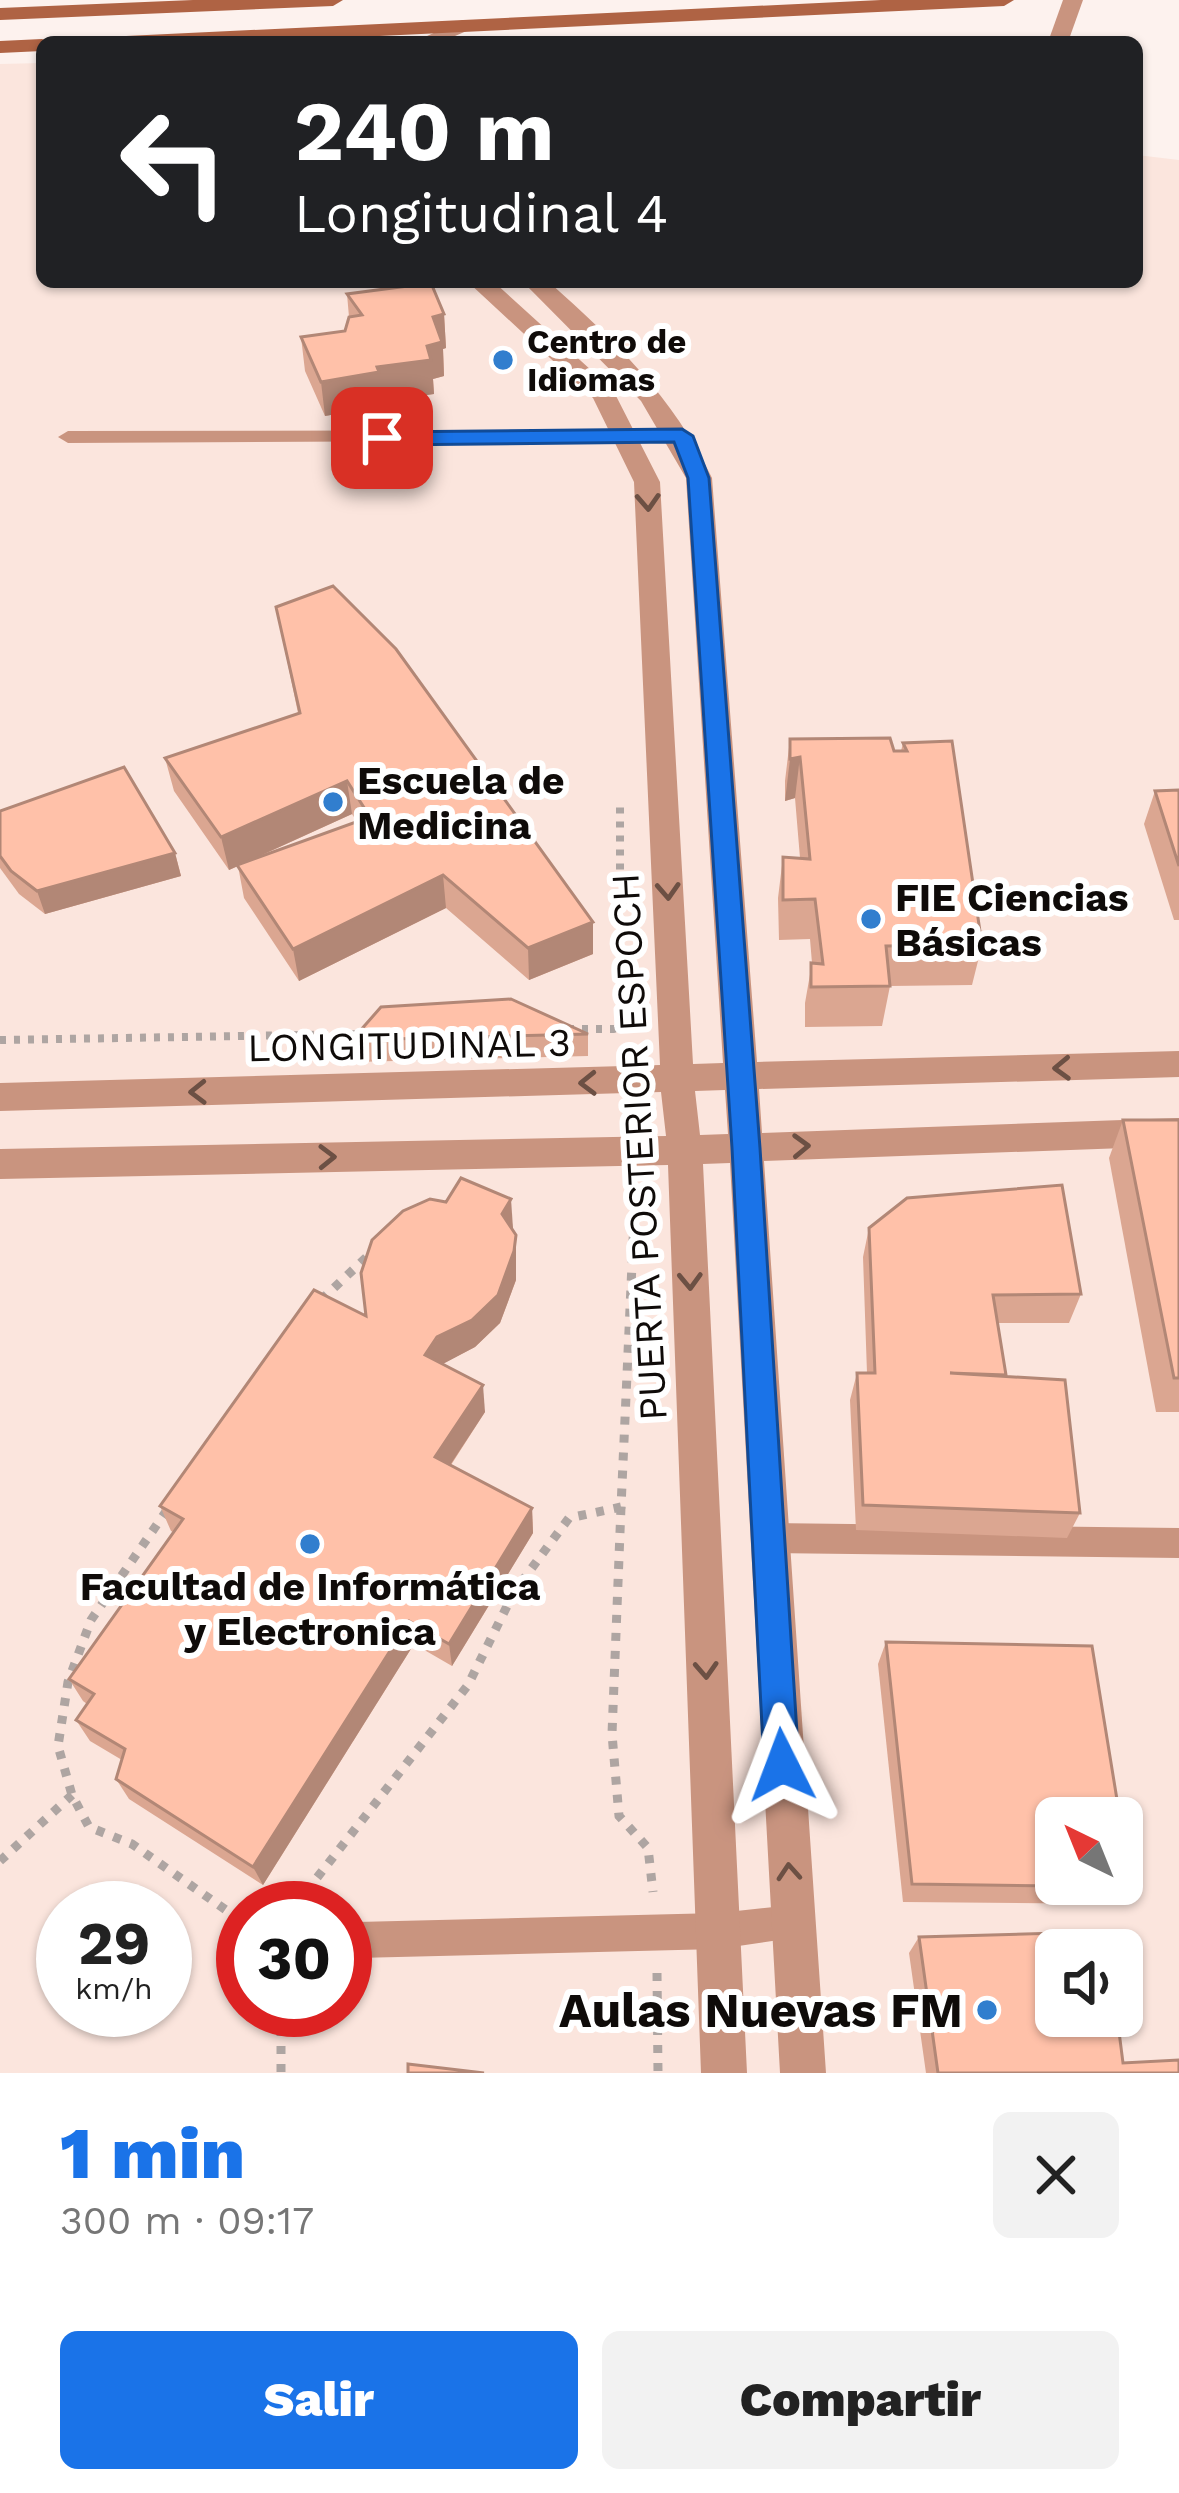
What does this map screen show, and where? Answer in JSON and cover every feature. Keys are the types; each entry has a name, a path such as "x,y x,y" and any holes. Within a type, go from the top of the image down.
{"main road":[{"path":"0,14 333,0"},
{"path":"253,36 1004,0"},
{"path":"0,47 36,46"}],"street":[{"path":"1060,36 1073,0"},
{"path":"438,36 462,26"},
{"name":"PUERTA POSTERIOR ESPOCH","path":"487,288 604,394 630,439 647,482 677,1081 685,1150 724,2073"},
{"path":"542,288 593,335 682,436 698,478 746,1148 803,2073"},
{"name":"LONGITUDINAL 3","path":"0,1097 1179,1064"},
{"path":"0,1163 685,1150 1179,1132"}],"lane":[{"path":"68,437 682,436"},
{"path":"769,1538 1179,1543"},
{"path":"372,1940 657,1933 793,1923"}],"path":[{"path":"556,1028 614,1030 629,1004 620,888 620,797"},
{"path":"0,1040 336,1036 367,1034 382,1025"},
{"path":"625,1184 635,1198 612,1734 619,1816 648,1848 657,1933 658,2073"},
{"path":"308,1318 384,1238"},
{"path":"319,1881 468,1684 514,1592 569,1518 621,1507"},
{"path":"169,1508 91,1620 68,1682 58,1746 72,1795 89,1827 132,1844 216,1903"},
{"path":"0,1862 72,1795"},
{"path":"281,2037 281,2073"}],"shaded area":[{"path":"36,63 36,288 1143,288 1143,156 1179,160 1179,2073 0,2073 0,64"}],"building":[{"path":"433,288 444,314 433,317 442,342 427,346 431,360 377,367 379,372 321,382 301,337 345,331 349,317 362,315 347,294"},
{"name":"Escuela de Medicina","path":"333,586 396,649 593,922 528,948 443,875 293,949 237,865 370,817 347,781 221,837 165,758 300,713 276,607"},
{"name":"FIE Ciencias Básicas","path":"890,738 894,751 907,751 903,743 952,741 982,945 886,946 890,986 811,987 811,963 823,964 815,899 783,900 783,857 810,859 800,757 790,759 790,739"},
{"path":"124,767 175,853 37,891 11,871 0,856 0,811"},
{"path":"1179,790 1179,866 1155,791"},
{"path":"511,999 588,1034 352,1040 381,1007"},
{"path":"1123,1120 1179,1120 1179,1378 1174,1378"},
{"path":"461,1178 511,1199 502,1214 516,1235 498,1295 472,1320 437,1337 425,1355 483,1385 435,1457 532,1508 449,1644 409,1621 253,1867 116,1779 125,1749 76,1720 94,1694 69,1679 183,1519 160,1506 314,1290 366,1316 361,1273 372,1240 403,1211 430,1199 446,1202"},
{"path":"1062,1185 1081,1294 993,1295 1006,1375 950,1373 1065,1380 1080,1513 863,1505 857,1373 875,1373 869,1228 907,1198"},
{"path":"886,1642 1092,1646 1117,1797 1035,1797 1035,1886 912,1884"},
{"name":"Aulas Nuevas FM","path":"1035,1934 1035,2037 1120,2037 1123,2063 1179,2060 1179,2073 938,2073 919,1937"},
{"path":"408,2064 484,2073 408,2073"}],"place":[{"name":"Centro de Idiomas","path":"503,360"},
{"name":"Escuela de Medicina","path":"333,802"},
{"name":"FIE Ciencias Básicas","path":"871,919"},
{"name":"Facultad de Informática y Electronica","path":"310,1544"},
{"name":"Aulas Nuevas FM","path":"987,2010"}],"route":[{"path":"382,438 682,436 698,478 746,1148 782,1765"}]}
